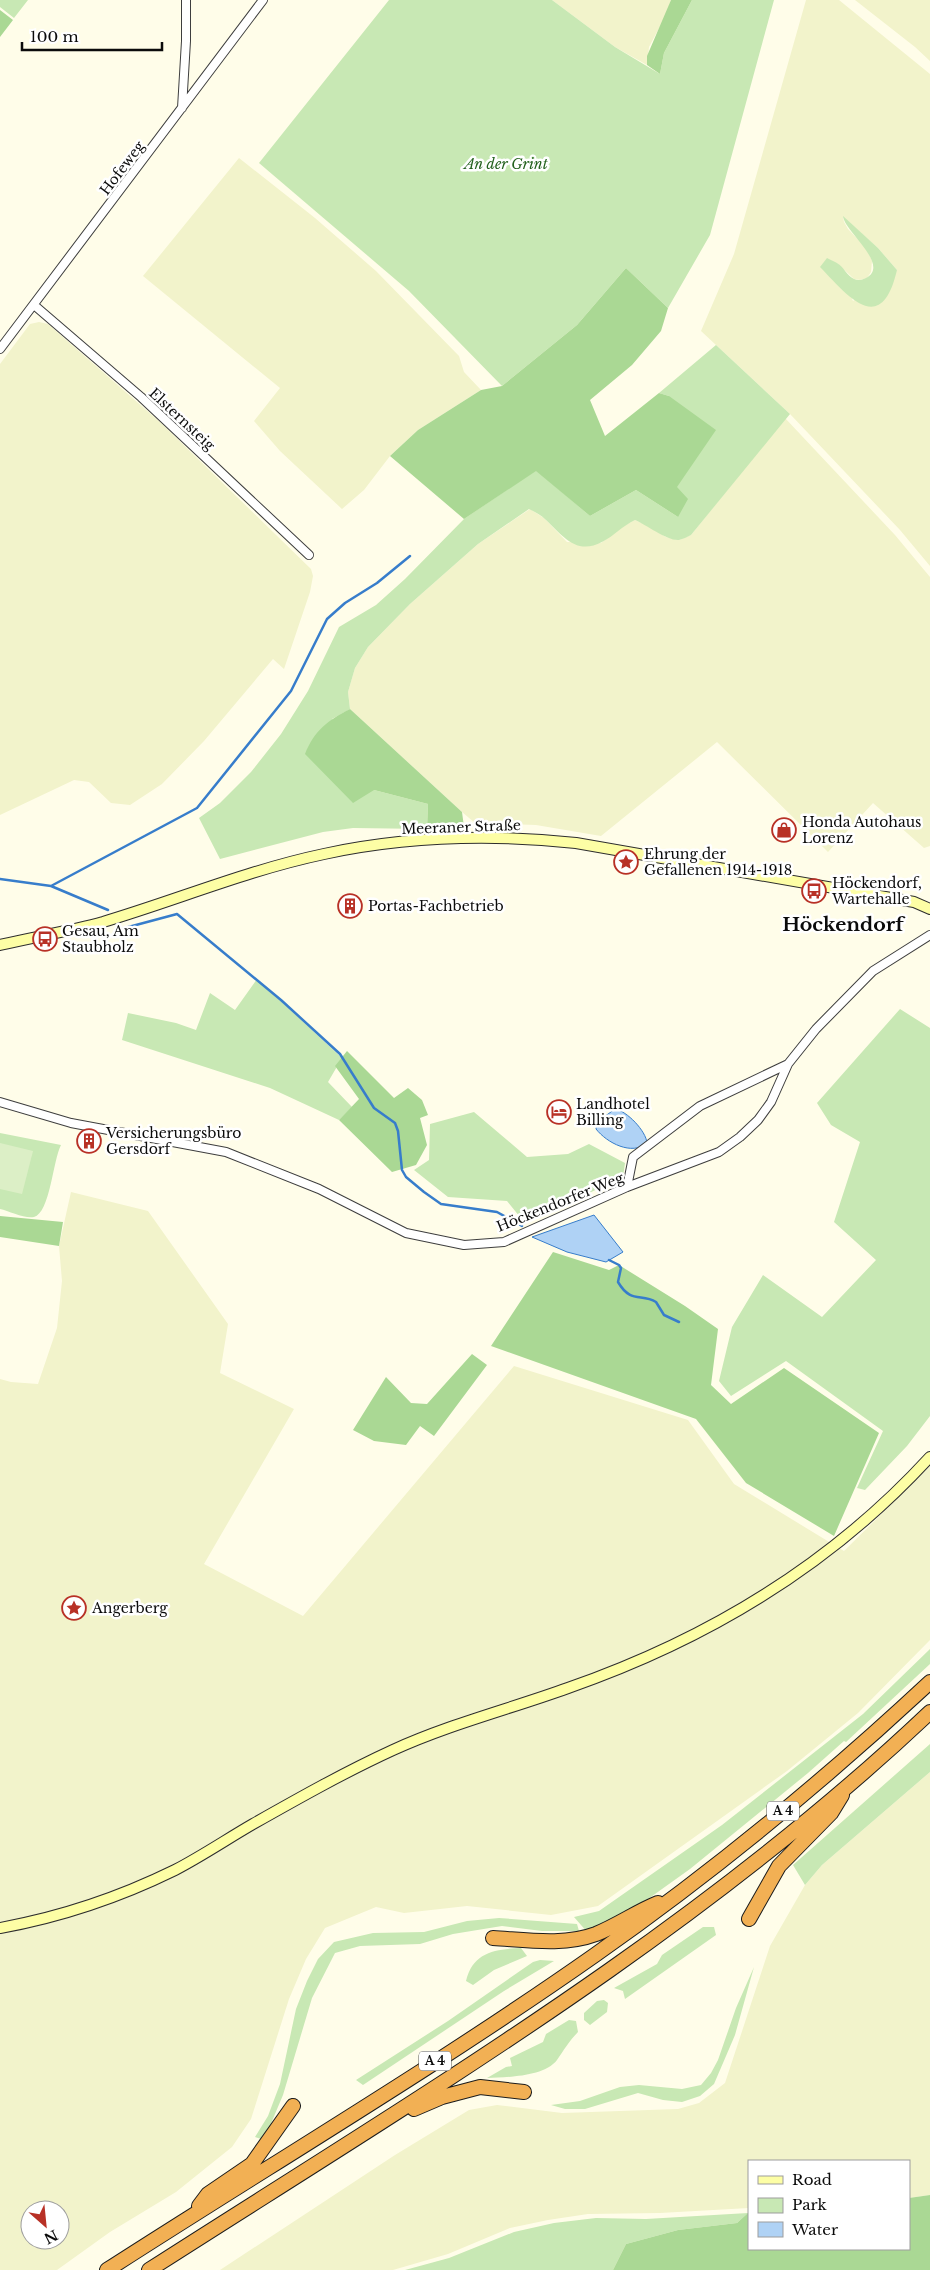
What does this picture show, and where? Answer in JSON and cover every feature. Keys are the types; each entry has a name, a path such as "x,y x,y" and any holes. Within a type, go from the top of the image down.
{"highway":[{"name":"A 4","path":"108,2270 481,2032 594,1956 675,1897 788,1808 930,1682"},
{"name":"A 4","path":"149,2270 376,2125 622,1963 784,1840 930,1712"},
{"path":"749,1919 779,1866 831,1813 847,1786"},
{"path":"493,1938 568,1941 607,1929 638,1911 675,1897"},
{"path":"376,2125 442,2096 480,2087 524,2092"},
{"path":"190,2217 208,2194 252,2164 293,2106"}],"main road":[{"name":"Meeraner Straße","path":"0,945 103,922 250,872 324,854 373,845 451,838 530,838 576,843 914,902 930,908"},
{"path":"0,1928 49,1917 126,1892 175,1870 219,1846 272,1813 394,1750 472,1720 614,1671 663,1651 697,1634 750,1605 830,1549 895,1494 930,1457"}],"street":[{"path":"182,109 186,42 186,0"},
{"name":"Hofeweg","path":"0,350 263,0"},
{"name":"Elsternsteig","path":"34,305 141,397 309,555"},
{"name":"Höckendorfer Weg","path":"0,1102 71,1122 226,1152 319,1189 406,1233 464,1245 504,1242 627,1187 719,1152 740,1138 758,1120 771,1102 788,1064 816,1029 874,971 930,935"},
{"path":"627,1187 633,1157 700,1106 788,1064"}],"green space":[{"path":"0,0 28,0 14,18 0,7"},
{"name":"An der Grint","path":"389,0 552,0 615,47 660,74 664,53 692,0 774,0 710,235 668,308 626,268 577,325 502,386 409,291 259,163"},
{"path":"552,0 671,0 665,17 649,47 647,65 615,47"},
{"path":"671,0 692,0 664,53 660,74 647,65 647,56"},
{"path":"806,0 839,0 930,74 930,566 900,530 790,414 701,331 734,254","holes":["843,217 878,248 897,270 853,301 837,263 854,279 860,280 867,278 871,272 872,261 868,250 848,229"]},
{"path":"855,0 930,0 930,61 915,47"},
{"path":"0,10 13,20 0,37"},
{"path":"239,158 315,218 376,271 459,356 464,372 481,390 418,430 390,456 364,490 342,509 280,451 254,421 280,388 143,276"},
{"path":"843,216 878,248 897,270 890,291 882,302 873,307 863,305 852,299 820,267 827,258 836,262 849,276 856,280 866,278 872,272 873,265 870,257 845,222"},
{"path":"626,268 668,308 661,331 632,365 590,400 605,436 659,393 669,396 716,430 677,487 688,499 678,517 636,490 590,516 536,471 464,519 390,456 418,430 481,390 502,386 577,325"},
{"path":"39,322 48,324 161,423 311,569 313,576 310,592 284,669 273,659 204,741 162,784 130,805 111,803 89,782 74,780 0,815 0,364 30,324"},
{"path":"716,345 790,414 691,535 674,540 635,520 602,542 585,547 570,542 542,517 529,509 478,544 410,604 368,647 355,668 348,692 350,709 332,719 374,790 428,804 427,829 353,828 323,832 220,859 199,818 220,803 251,772 281,734 308,691 339,627 376,605 405,579 464,519 536,470 590,516 636,490 678,517 669,396 659,393"},
{"path":"785,418 895,535 930,577 930,846 924,848 873,803 828,852 717,742 601,836 536,825 475,823 350,709 348,692 355,668 368,647 410,604 478,544 530,509 544,518 567,542 601,543 623,526 635,520 666,537 679,540 691,535"},
{"path":"350,709 462,812 464,827 427,829 428,804 374,790 353,803 305,754 317,733 323,727 335,717"},
{"path":"257,979 342,1058 328,1082 352,1107 339,1120 270,1088 122,1040 128,1013 176,1023 196,1030 210,993 235,1010"},
{"path":"900,1009 930,1028 930,1416 907,1446 865,1490 857,1488 883,1431 786,1361 731,1396 719,1381 732,1327 763,1275 822,1317 876,1260 834,1222 860,1142 831,1125 817,1103"},
{"path":"347,1051 394,1098 408,1088 422,1100 428,1115 420,1118 427,1145 416,1165 392,1172 339,1120 359,1099 335,1066"},
{"path":"474,1112 527,1157 568,1154 589,1144 625,1163 623,1177 587,1194 520,1217 507,1201 448,1197 414,1170 429,1160 430,1124"},
{"path":"0,1133 61,1145 44,1206 34,1217 22,1216 0,1209"},
{"path":"0,1143 33,1151 22,1194 0,1189"},
{"path":"71,1192 148,1211 228,1324 220,1373 294,1409 204,1564 303,1616 514,1366 688,1420 734,1484 844,1551 930,1466 930,1640 858,1713 787,1771 598,1906 551,1915 467,1906 404,1913 376,1907 325,1928 306,1959 289,1999 251,2119 232,2147 176,2192 110,2232 57,2270 0,2270 0,1379 11,1382 38,1384 57,1328 62,1281 59,1246"},
{"path":"0,1216 63,1222 59,1246 0,1237"},
{"path":"553,1252 609,1270 619,1265 718,1329 711,1385 731,1404 784,1368 879,1433 834,1536 746,1483 696,1419 491,1346"},
{"path":"472,1354 487,1365 434,1436 420,1426 406,1445 374,1441 353,1430 386,1377 411,1403 427,1404"},
{"path":"930,1649 930,1664 846,1742 844,1741 808,1773 690,1869 627,1914 588,1933 574,1917 599,1911 722,1825 863,1714"},
{"path":"930,1744 930,1772 822,1865 805,1885 793,1865"},
{"path":"930,1772 930,2195 910,2198 910,2160 748,2160 748,2208 660,2213 588,2214 548,2220 510,2228 448,2254 393,2270 220,2270 395,2155 469,2110 497,2105 562,2113 678,2109 699,2103 725,2083 770,1946 805,1885 822,1865"},
{"path":"499,1918 577,1924 579,1931 542,1931 502,1926 453,1934 420,1944 360,1946 335,1953 312,1998 283,2095 264,2140 255,2137 268,2116 280,2084 296,2009 307,1981 318,1959 334,1942 373,1933 424,1932 467,1921"},
{"path":"703,1927 714,1927 716,1935 625,1999 623,1991 614,1988 657,1964 662,1955"},
{"path":"521,1948 527,1956 494,1970 473,1985 466,1981 469,1971 474,1964 486,1954 494,1951"},
{"path":"540,1960 554,1961 504,1991 363,2085 356,2080 448,2021 533,1962"},
{"path":"754,1967 735,2035 714,2084 700,2096 682,2102 663,2100 638,2093 585,2109 565,2109 551,2105 580,2101 620,2087 639,2085 682,2089 701,2085 711,2073 718,2060 736,2008"},
{"path":"604,2000 608,2003 607,2012 590,2025 584,2020 584,2013 597,2001"},
{"path":"569,2020 576,2021 578,2032 551,2066 525,2075 487,2078 506,2067 512,2066 510,2058 543,2042 546,2034"},
{"path":"930,2195 930,2270 613,2270 626,2244 678,2230 737,2223 748,2213 748,2250 910,2250 910,2198"},
{"path":"748,2213 737,2223 678,2230 626,2244 613,2270 405,2270 449,2258 514,2232 554,2223 596,2218 646,2219"}],"water":[{"path":"615,1109 625,1113 635,1122 646,1138 647,1143 641,1147 627,1148 606,1139 596,1129 597,1122"},
{"path":"594,1215 623,1252 606,1262 567,1252 532,1237"}],"waterway":[{"path":"0,879 51,886 197,808 291,691 327,619 345,603 377,583 410,556"},
{"path":"51,886 108,910"},
{"path":"121,929 177,914 281,1000 340,1054 374,1108 395,1123 398,1131 402,1170 406,1177 441,1204 497,1212 522,1226"},
{"path":"609,1260 621,1268 618,1282 627,1293 632,1296 651,1299 656,1302 664,1315 679,1322"}],"place":[{"name":"Honda Autohaus Lorenz","path":"784,830"},
{"name":"Ehrung der Gefallenen 1914-1918","path":"626,862"},
{"name":"Höckendorf, Wartehalle","path":"814,891"},
{"name":"Portas-Fachbetrieb","path":"350,906"},
{"name":"Gesau, Am Staubholz","path":"45,939"},
{"name":"Landhotel Billing","path":"559,1112"},
{"name":"Versicherungsbüro Gersdorf","path":"89,1141"},
{"name":"Angerberg","path":"74,1608"}],"district":[{"name":"Höckendorf","path":"843,924"}]}
